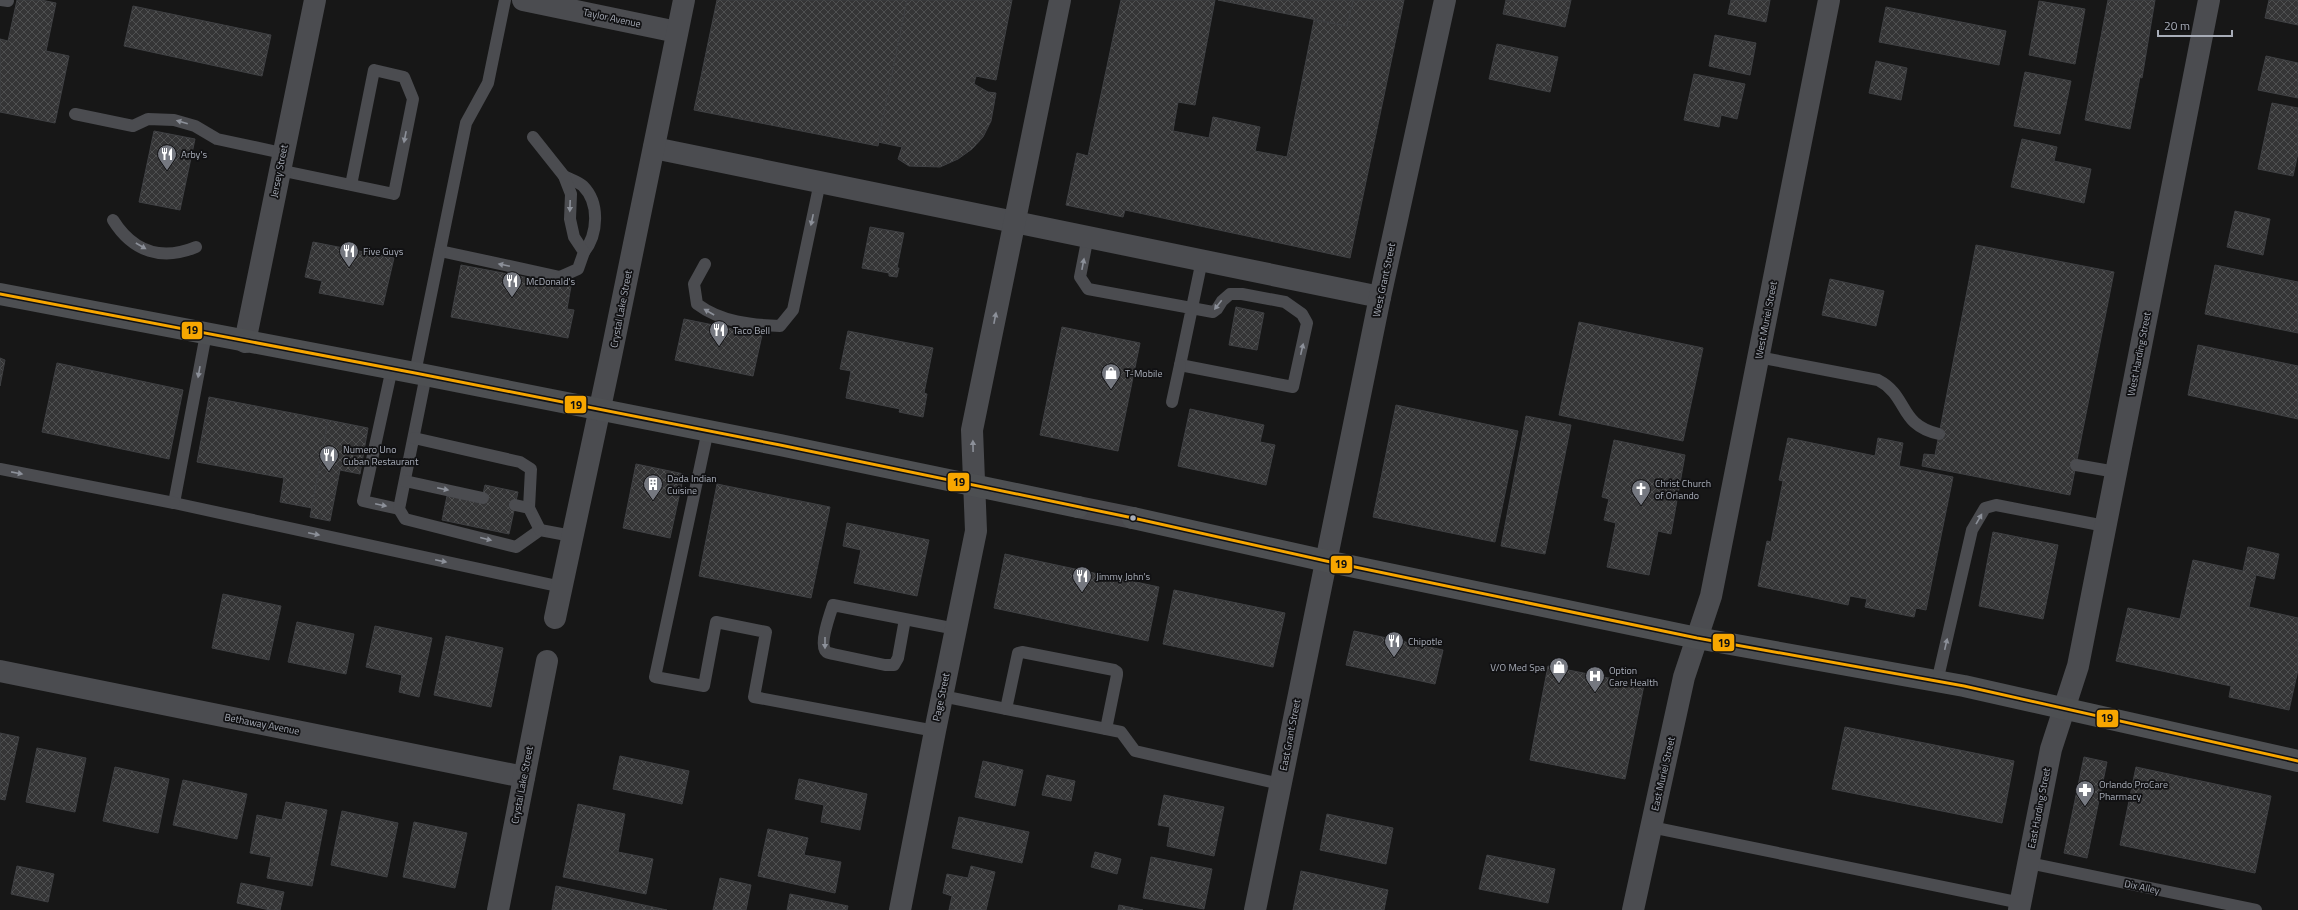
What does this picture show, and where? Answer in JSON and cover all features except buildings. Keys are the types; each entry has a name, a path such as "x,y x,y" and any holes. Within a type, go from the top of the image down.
{"main road":[{"path":"0,294 245,342 392,368 708,430 1133,518 1326,561 1697,638 1937,682 2065,708 2298,760"}],"street":[{"name":"Jersey Street","path":"245,342 315,0"},
{"name":"Taylor Avenue","path":"523,0 677,32"},
{"name":"Crystal Lake Street","path":"556,618 684,0"},
{"name":"Page Street","path":"900,910 934,731 976,531 972,430 1060,0"},
{"name":"West Grant Street","path":"1326,561 1380,297 1445,0"},
{"name":"West Muriel Street","path":"1697,638 1711,596 1829,0"},
{"name":"West Harding Street","path":"2065,708 2078,666 2209,0"},
{"path":"654,148 1380,297"},
{"name":"East Grant Street","path":"1255,910 1326,561"},
{"name":"East Muriel Street","path":"1633,910 1684,677 1697,638"},
{"name":"Crystal Lake Street","path":"498,910 547,661"},
{"name":"Bethaway Avenue","path":"0,671 524,777"},
{"name":"East Harding Street","path":"2020,906 2051,749 2065,708"}],"lane":[{"path":"505,0 488,83 466,123 440,251 421,374 414,438 399,508 405,519 516,547 540,530 572,536"},
{"path":"75,114 132,126 148,119 174,120 195,126 217,139 351,185 394,194 413,99 404,77 374,70 351,185"},
{"path":"533,137 564,176 571,194 570,219 574,237 584,252"},
{"path":"440,251 560,277 578,269 584,252 590,244 595,222 593,199 583,185 564,176"},
{"path":"704,264 694,284 697,304 711,315 753,325 780,326 793,310 820,182"},
{"path":"113,220 120,231 130,240 153,253 181,253 196,246"},
{"path":"1088,236 1080,277 1088,289 1213,312 1230,294 1242,294 1285,302 1302,314 1307,323 1293,387 1180,365"},
{"path":"1172,402 1202,260"},
{"path":"174,503 206,334"},
{"path":"1758,357 1878,380 1891,387 1909,418 1919,427 1939,434"},
{"path":"392,368 364,501 399,508"},
{"path":"708,430 654,677 704,686 716,622 766,632 754,697 934,731"},
{"path":"414,438 520,462 531,469 529,508 540,530"},
{"path":"2076,465 2116,472"},
{"path":"0,470 174,503 562,586"},
{"path":"405,481 482,498"},
{"path":"1937,682 1972,530 1985,508 1996,504 2105,526"},
{"path":"515,505 529,508"},
{"path":"905,619 898,658 894,665 885,665 826,652 823,648 825,632 833,605 905,619 956,629"},
{"path":"1006,709 1018,653 1022,652 1114,670 1117,672 1117,676 1106,730"},
{"path":"942,696 1121,732 1135,751 1280,784"},
{"path":"1651,827 2020,906"},
{"name":"Dix Alley","path":"2029,863 2256,910"}],"transit line":[{"name":"19","path":"0,294 415,373 780,445 1133,518 1326,561 1697,638 1964,686 2298,761"}],"place":[{"name":"Arby's","path":"167,171"},
{"name":"Five Guys","path":"349,268"},
{"name":"McDonald's","path":"512,298"},
{"name":"Taco Bell","path":"719,347"},
{"name":"T-Mobile","path":"1111,390"},
{"name":"Numero Uno Cuban Restaurant","path":"329,472"},
{"name":"Dada Indian Cuisine","path":"653,501"},
{"name":"Christ Church of Orlando","path":"1641,506"},
{"name":"Jimmy John's","path":"1082,593"},
{"name":"Chipotle","path":"1394,658"},
{"name":"V/O Med Spa","path":"1559,684"},
{"name":"Option Care Health","path":"1595,693"},
{"name":"Orlando ProCare Pharmacy","path":"2085,807"}]}
